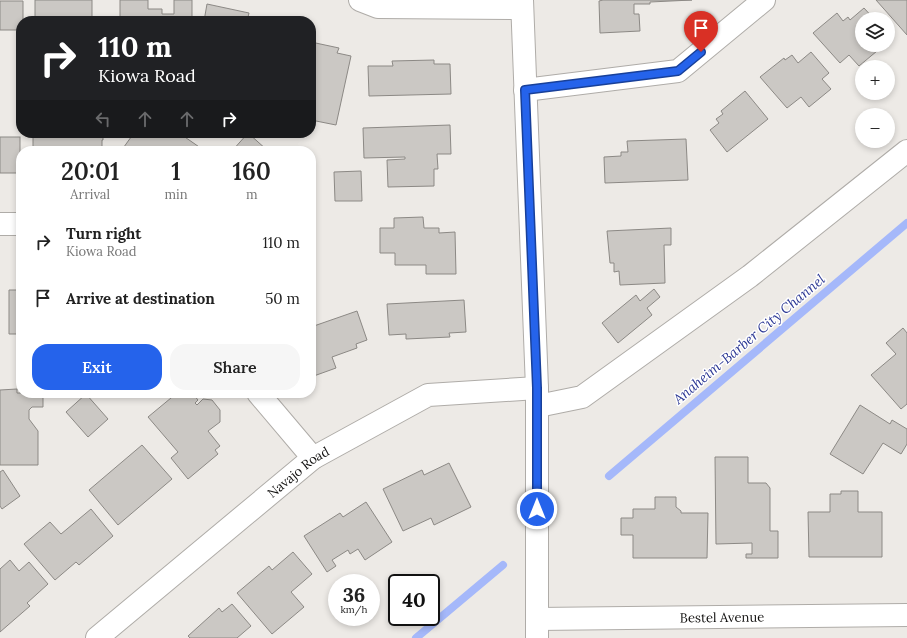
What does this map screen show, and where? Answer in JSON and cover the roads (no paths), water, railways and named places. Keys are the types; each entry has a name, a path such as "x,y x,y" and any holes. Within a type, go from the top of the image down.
{"street":[{"path":"360,0 378,7 522,4 537,397 537,628"},
{"path":"525,90 678,71 759,2"},
{"name":"Navajo Road","path":"96,638 313,458 428,395 582,397 750,276 907,152"},
{"path":"0,224 16,224"},
{"path":"262,398 313,458"},
{"name":"Bestel Avenue","path":"537,628 907,615"}],"waterway":[{"name":"Anaheim-Barber City Channel","path":"609,476 907,223"},
{"name":"Anaheim-Barber City Channel","path":"416,638 503,565"}]}
